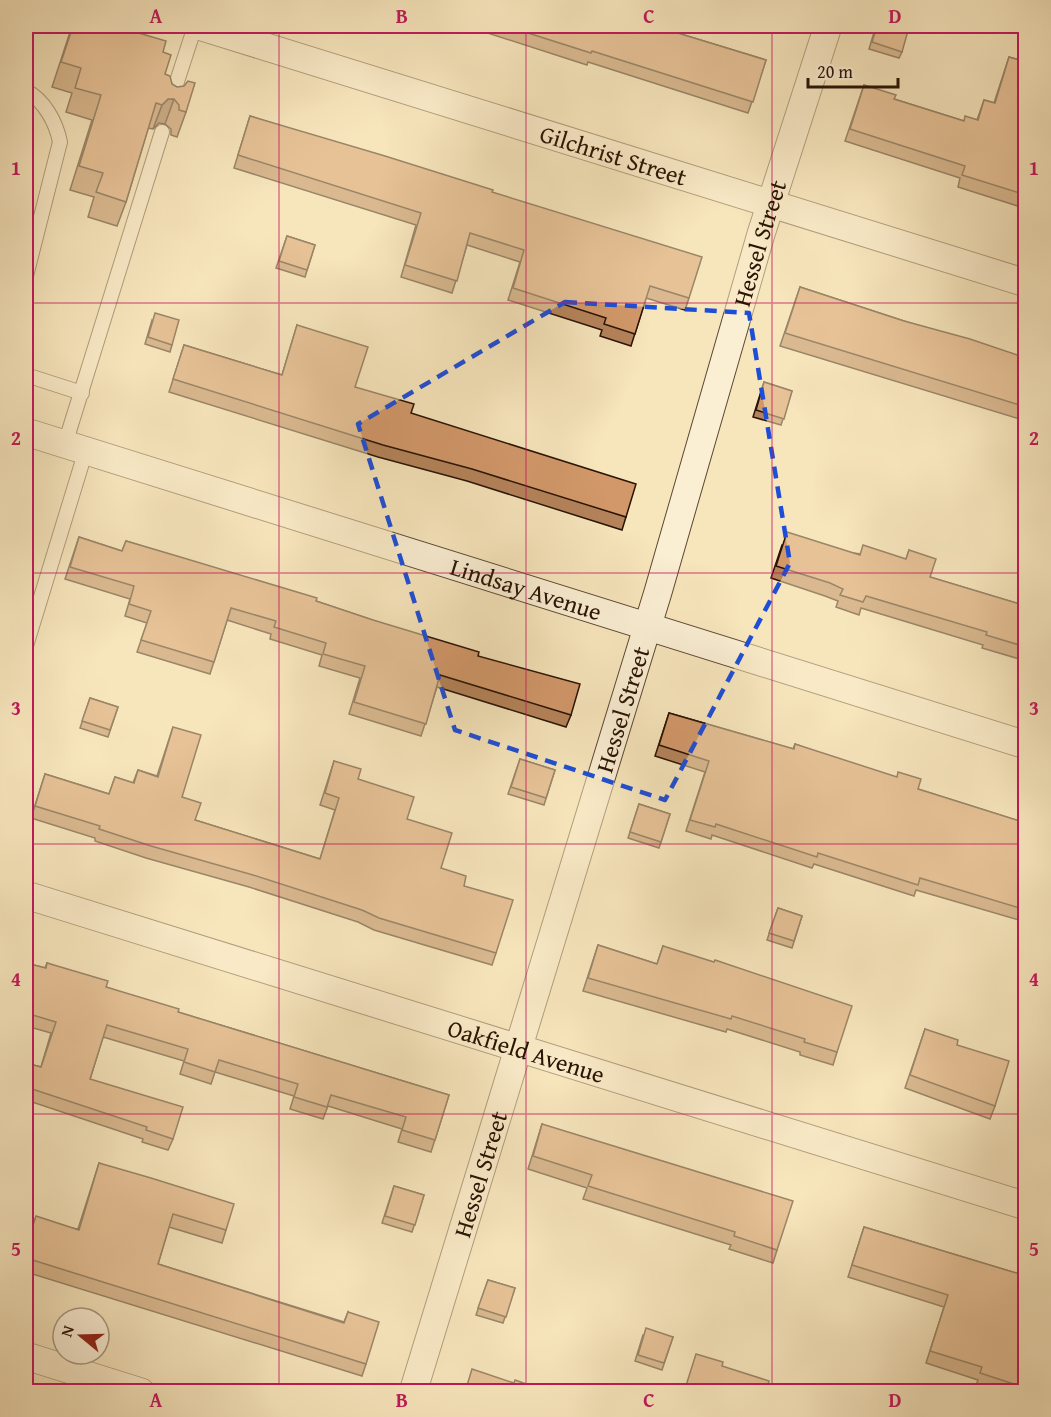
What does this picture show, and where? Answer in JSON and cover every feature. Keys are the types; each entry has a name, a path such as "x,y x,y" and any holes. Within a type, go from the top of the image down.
{"street":[{"name":"Gilchrist Street","path":"197,26 1026,283"},
{"name":"Hessel Street","path":"413,1392 647,626 771,203 828,26"},
{"name":"Lindsay Avenue","path":"26,432 1026,745"},
{"name":"Oakfield Avenue","path":"26,895 1026,1206"},
{"path":"26,1356 141,1392"}],"lane":[{"path":"170,103 197,26"},
{"path":"26,91 32,94 56,123 60,142 26,276"},
{"path":"26,646 75,447 82,393 162,132"},
{"path":"26,375 82,393"}],"highlighted area":[{"path":"565,302 749,313 790,563 665,800 455,730 358,424"}],"building":[{"path":"73,26 115,26 166,41 163,52 171,55 165,74 170,76 172,84 177,87 184,86 188,81 195,83 186,112 179,110 179,105 174,99 168,99 162,105 156,103 126,202 96,192 103,173 79,166 101,95 75,88 81,68 61,62"},
{"path":"506,26 672,26 671,31 766,60 753,102"},
{"path":"877,26 909,27 902,52 872,42"},
{"path":"1009,57 1026,62 1026,195 962,175 965,166 850,129 864,85 896,95 894,99 964,121 965,116 978,120 984,100 995,103"},
{"path":"250,116 385,156 493,190 492,192 702,257 689,298 650,286 635,334 604,324 606,318 513,288 524,250 470,233 457,281 405,265 421,213 238,155"},
{"path":"287,236 315,245 307,270 279,261"},
{"path":"800,287 1026,358 1026,407 785,333"},
{"path":"155,313 179,320 172,345 148,337"},
{"path":"297,325 368,347 355,387 414,404 411,413 636,484 626,517 472,469 383,445 173,379 184,345 282,375"},
{"path":"764,382 792,391 784,419 756,410"},
{"path":"787,532 860,555 863,545 906,559 909,550 936,559 930,577 1026,606 1026,647 986,635 987,632 866,596 863,602 840,595 843,589 830,583 776,566"},
{"path":"79,537 122,551 126,541 317,598 316,601 373,620 479,652 478,656 580,684 571,715 440,675 426,724 354,702 365,666 323,654 326,643 274,627 276,621 231,608 214,662 141,640 151,611 129,604 134,586 70,567"},
{"path":"90,698 118,707 110,730 82,721"},
{"path":"669,713 794,749 795,744 897,777 898,772 921,779 918,789 1026,823 1026,910 920,878 918,885 818,853 817,857 716,824 715,827 690,820 709,761 659,745"},
{"path":"173,727 201,735 182,797 201,803 195,820 320,859 339,798 325,793 334,761 361,769 358,779 414,797 407,819 452,833 441,868 466,876 464,886 513,900 496,953 379,918 362,910 253,875 151,846 99,829 100,826 35,806 45,774 109,794 115,777 134,783 138,770 158,777"},
{"path":"520,759 555,770 546,798 511,787"},
{"path":"639,804 670,814 661,842 630,832"},
{"path":"778,908 802,916 794,941 769,933"},
{"path":"598,945 657,964 663,946 714,962 715,960 852,1006 837,1052 804,1042 805,1039 732,1016 731,1019 588,978"},
{"path":"26,963 46,968 47,963 108,981 106,987 179,1009 178,1012 449,1095 435,1140 402,1130 406,1117 331,1095 327,1107 294,1097 298,1084 219,1060 215,1072 184,1062 188,1049 107,1025 90,1079 183,1107 173,1139 146,1130 147,1127 26,1087 26,1063 41,1067 56,1022 26,1013"},
{"path":"925,1029 958,1040 957,1045 1009,1061 995,1106 910,1075"},
{"path":"542,1124 793,1201 777,1250 734,1236 735,1232 588,1186 592,1175 533,1156"},
{"path":"99,1163 234,1204 226,1230 173,1214 158,1264 344,1323 348,1312 379,1322 366,1364 26,1258 26,1222 33,1225 36,1216 79,1230"},
{"path":"394,1186 424,1195 415,1225 385,1216"},
{"path":"864,1227 1026,1276 1026,1388 980,1373 982,1367 930,1351 948,1295 852,1265"},
{"path":"488,1280 515,1288 506,1317 478,1308"},
{"path":"646,1328 673,1337 664,1363 638,1355"},
{"path":"696,1354 723,1362 722,1366 769,1381 766,1392 684,1392"},
{"path":"472,1369 514,1383 515,1380 549,1392 465,1392"}]}
